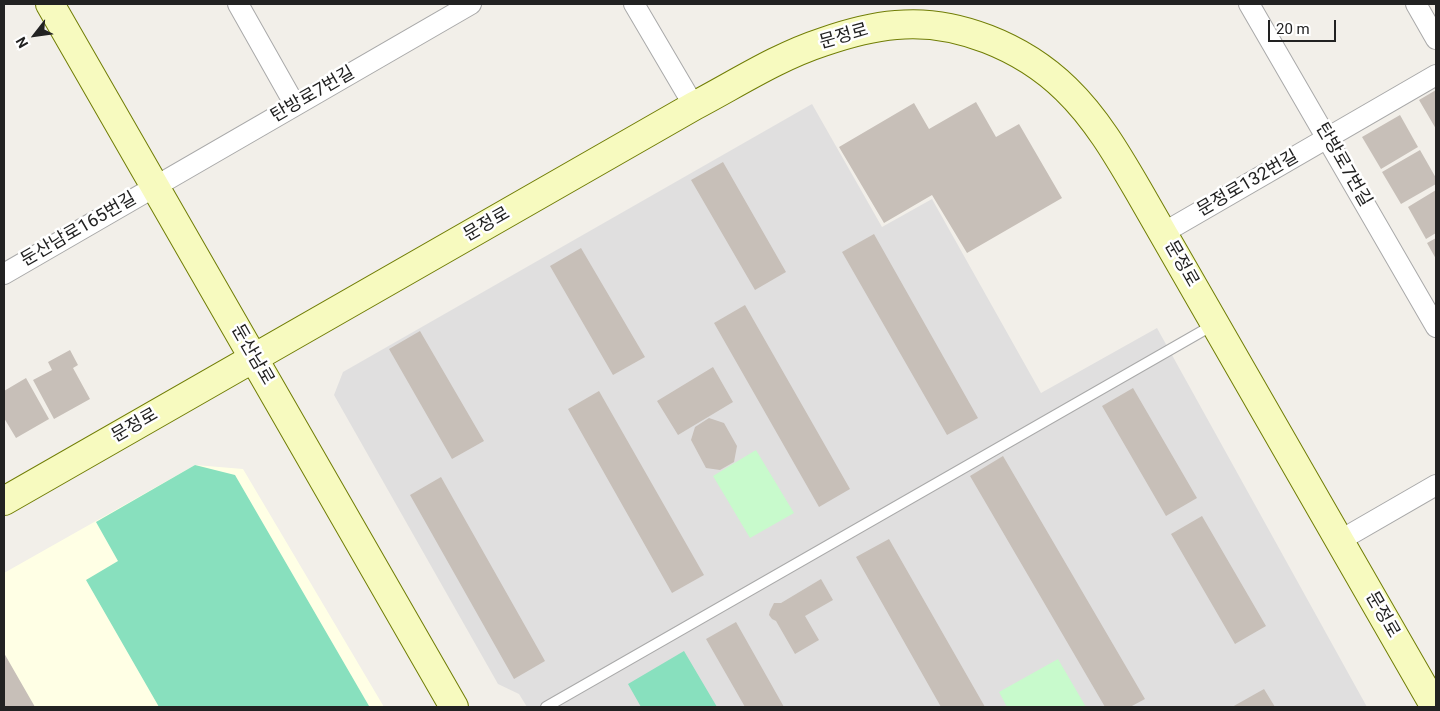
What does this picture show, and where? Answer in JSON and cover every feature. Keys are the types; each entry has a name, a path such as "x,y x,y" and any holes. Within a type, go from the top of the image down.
{"main road":[{"name":"둔산남로","path":"50,4 454,707"},
{"name":"문정로","path":"4,501 694,106 768,66 822,42 874,28 898,25 923,25 952,29 980,37 1024,58 1065,88 1105,136 1163,233 1435,707"}],"street":[{"path":"238,4 295,105"},
{"name":"탄방로7번길","path":"155,186 471,4"},
{"path":"634,4 694,106"},
{"name":"탄방로7번길","path":"1249,4 1436,327"},
{"path":"1416,4 1436,39"},
{"name":"문정로132번길","path":"1163,233 1436,75"},
{"name":"둔산남로165번길","path":"4,274 155,186"},
{"path":"1339,540 1436,485"}],"lane":[{"path":"546,707 1215,324"}],"shaded area":[{"path":"812,104 882,227 932,199 1041,393 1157,328 1367,707 527,707 519,694 498,684 334,395 343,372"},
{"path":"195,465 243,469 384,707 4,707 4,573"}],"green space":[{"path":"756,450 794,513 750,538 713,476"},
{"path":"195,465 235,475 369,706 159,707 86,580 118,561 96,522"},
{"path":"684,651 717,707 641,707 628,684"},
{"path":"1058,659 1086,707 1007,707 999,692"}],"building":[{"path":"1436,90 1436,129 1419,100"},
{"path":"976,102 996,137 1019,124 1062,198 967,253 932,195 884,223 839,147 914,103 929,129"},
{"path":"1400,115 1418,147 1381,169 1362,137"},
{"path":"1420,150 1436,178 1436,184 1401,204 1382,172"},
{"path":"723,162 786,272 755,290 691,180"},
{"path":"1436,190 1436,233 1426,239 1408,207"},
{"path":"874,234 978,418 947,435 842,252"},
{"path":"1436,238 1436,259 1427,243"},
{"path":"581,248 645,357 613,375 550,266"},
{"path":"745,305 850,489 819,507 714,323"},
{"path":"420,331 484,441 452,459 389,349"},
{"path":"70,350 78,365 73,368 90,399 54,419 33,380 52,370 48,362"},
{"path":"713,367 733,402 678,435 657,401"},
{"path":"26,378 49,419 16,438 4,418 4,391"},
{"path":"1133,388 1197,498 1166,516 1102,406"},
{"path":"599,391 704,575 672,593 568,409"},
{"path":"709,418 724,423 737,446 734,462 720,470 706,468 691,440 695,427"},
{"path":"1003,456 1145,699 1130,707 1105,707 970,476"},
{"path":"441,477 545,661 514,679 410,495"},
{"path":"1202,516 1266,626 1235,644 1171,534"},
{"path":"889,539 985,707 941,707 856,557"},
{"path":"821,579 833,600 805,616 819,640 795,654 776,621 769,615 770,611 774,603 781,603"},
{"path":"736,622 784,707 745,707 706,639"},
{"path":"4,653 35,707 4,707"},
{"path":"1264,689 1275,707 1232,707"}]}
